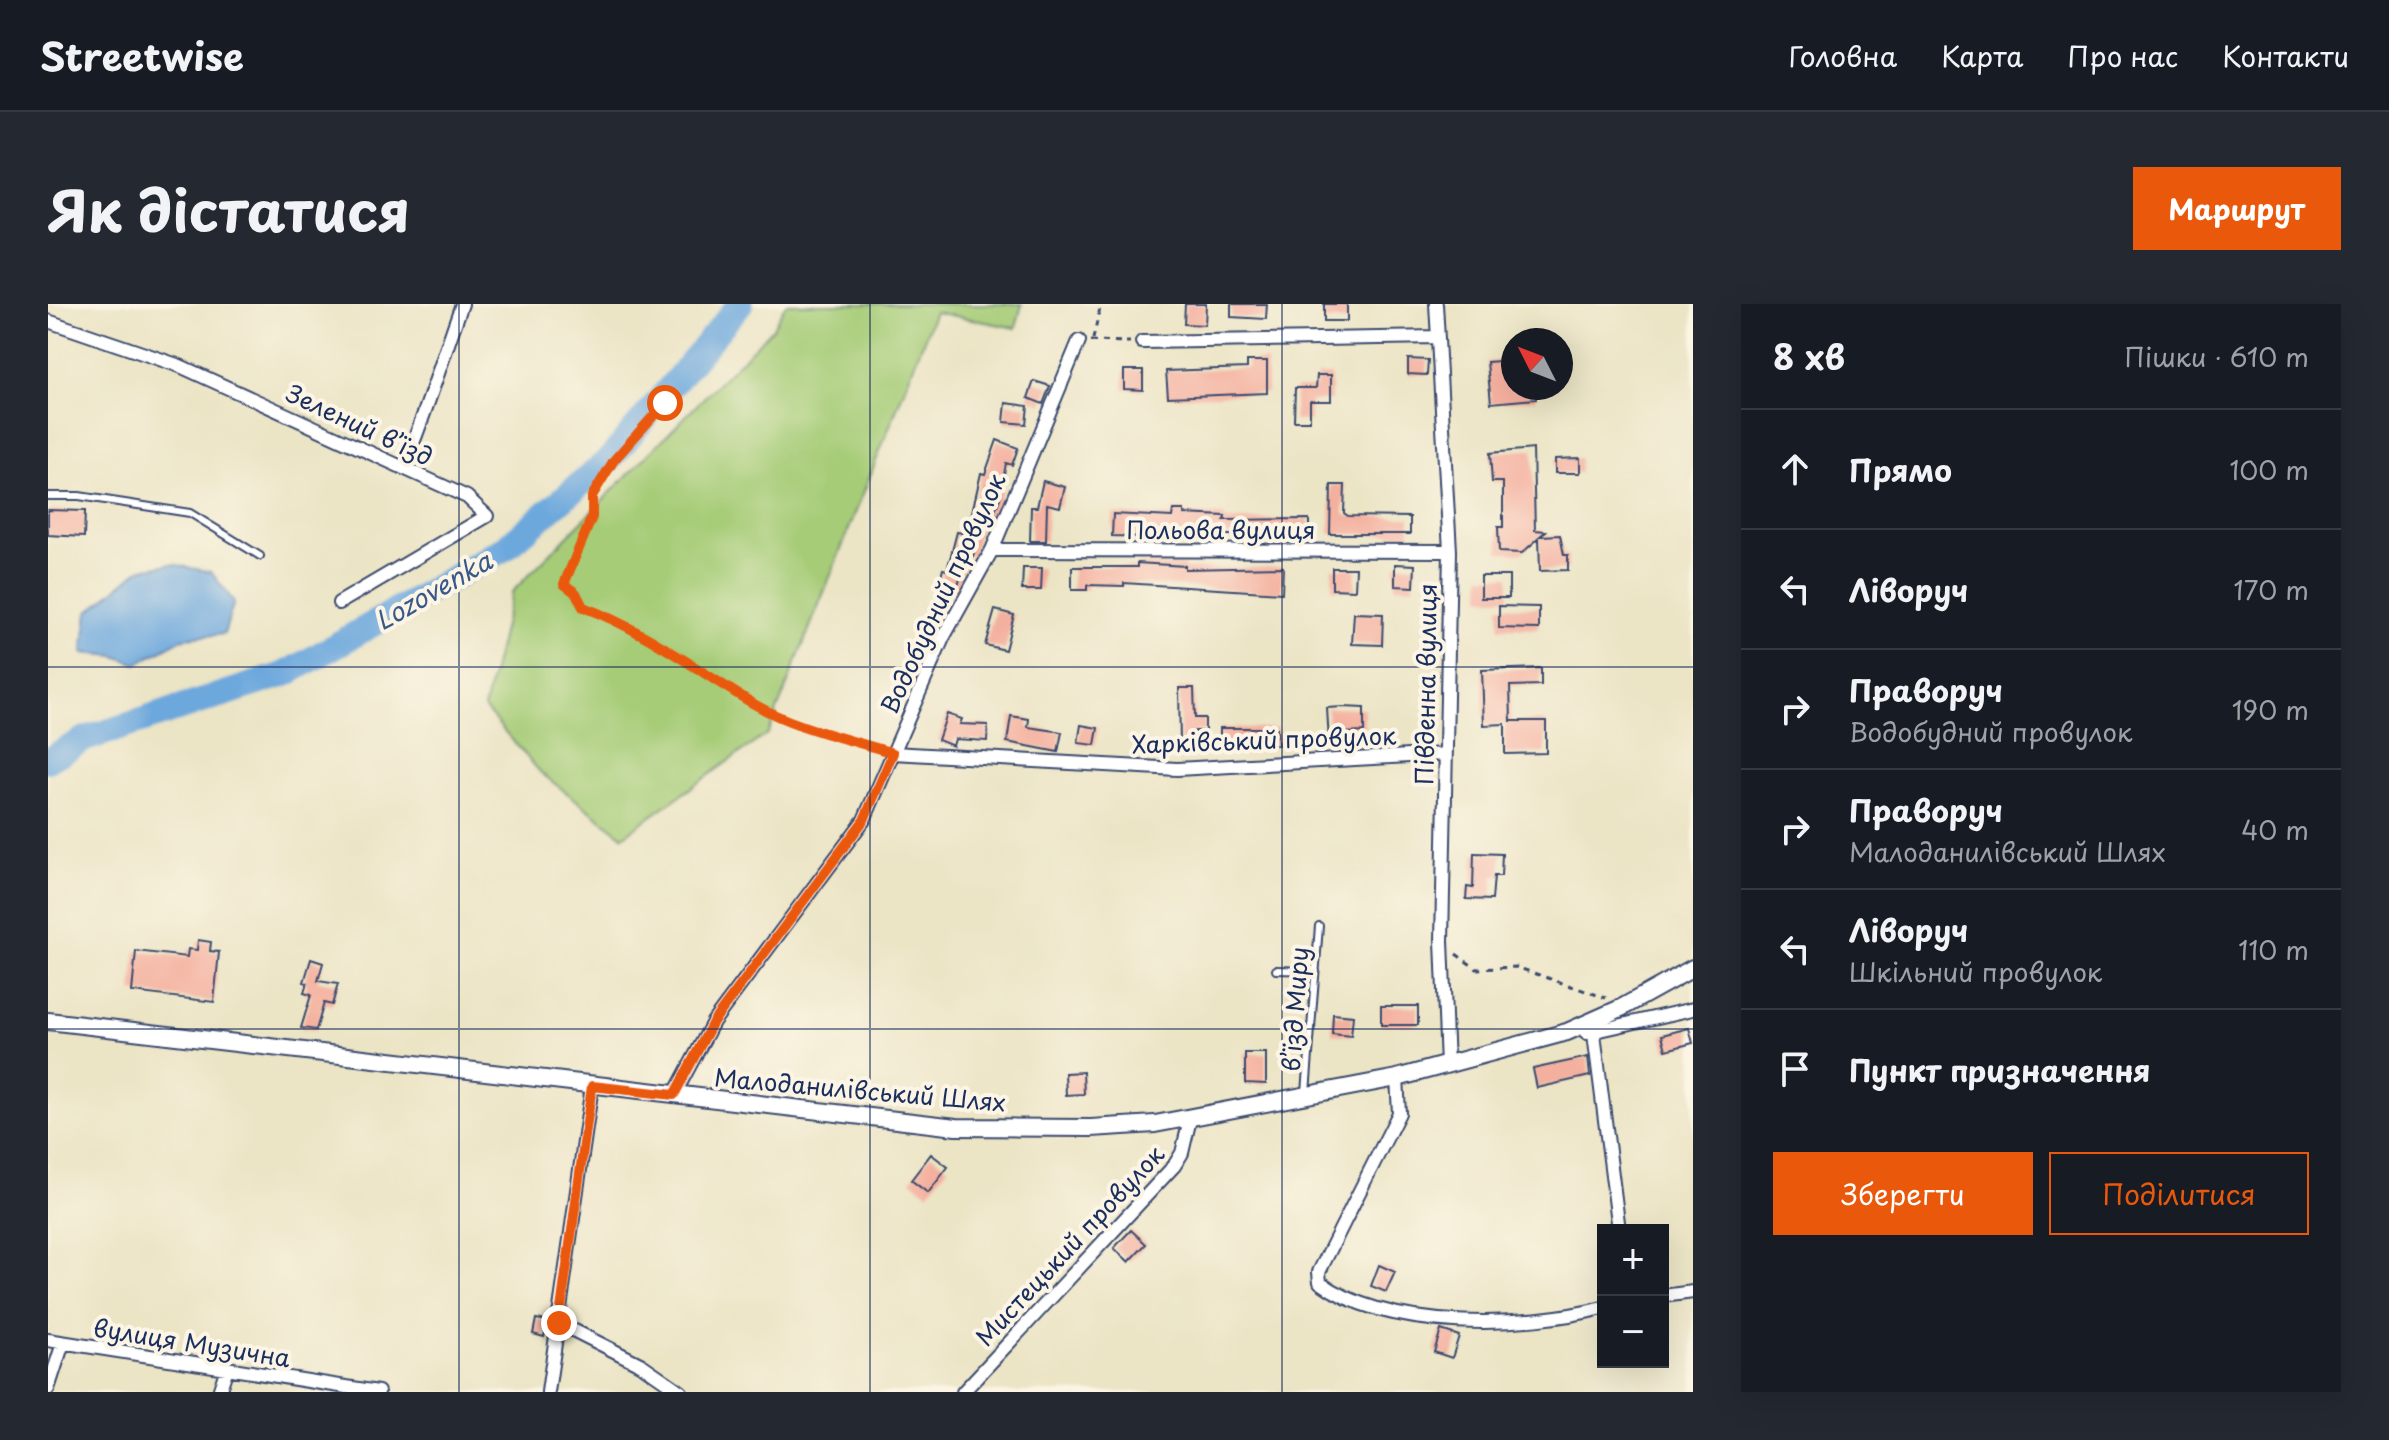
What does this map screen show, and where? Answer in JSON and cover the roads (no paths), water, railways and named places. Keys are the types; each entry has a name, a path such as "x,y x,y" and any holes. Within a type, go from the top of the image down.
{"main road":[{"name":"Малоданилівський Шлях","path":"48,1021 956,1127 1091,1128 1190,1119 1306,1093 1397,1078 1447,1065 1567,1032 1621,1008 1693,968"}],"street":[{"path":"403,468 428,411 437,372 462,304"},
{"name":"Південна вулиця","path":"1436,304 1450,551 1442,941 1447,1065"},
{"name":"Зелений в’їзд","path":"48,321 180,366 467,497 487,516 339,603"},
{"path":"1142,342 1438,337"},
{"name":"Водобудний провулок","path":"674,1095 713,1022 864,820 943,638 992,550 1086,341"},
{"name":"Польова вулиця","path":"992,550 1450,551"},
{"name":"Харківський провулок","path":"893,753 1177,769 1445,754"},
{"path":"1567,1032 1594,1034 1693,1009"},
{"path":"1594,1034 1618,1224"},
{"path":"1397,1078 1399,1113 1319,1272 1320,1282 1356,1301 1445,1319 1499,1323 1597,1309"},
{"path":"548,1392 592,1086"},
{"name":"Мистецький провулок","path":"963,1392 1174,1166 1182,1153 1190,1119"},
{"path":"1669,1295 1693,1292"},
{"path":"559,1323 642,1365 681,1392"},
{"name":"вулиця Музична","path":"48,1340 226,1371 378,1392"},
{"path":"48,1389 63,1343"},
{"path":"219,1392 226,1371"}],"lane":[{"path":"48,496 122,501 190,513 260,556"},
{"name":"в’їзд Миру","path":"1306,1093 1319,926"},
{"path":"1276,970 1316,971"}],"water":[{"path":"172,564 211,572 234,602 224,634 184,638 137,664 115,656 83,653 88,612 140,569"}],"waterway":[{"name":"Lozovenka","path":"48,760 85,739 286,674 505,548 610,459 740,304"}]}
